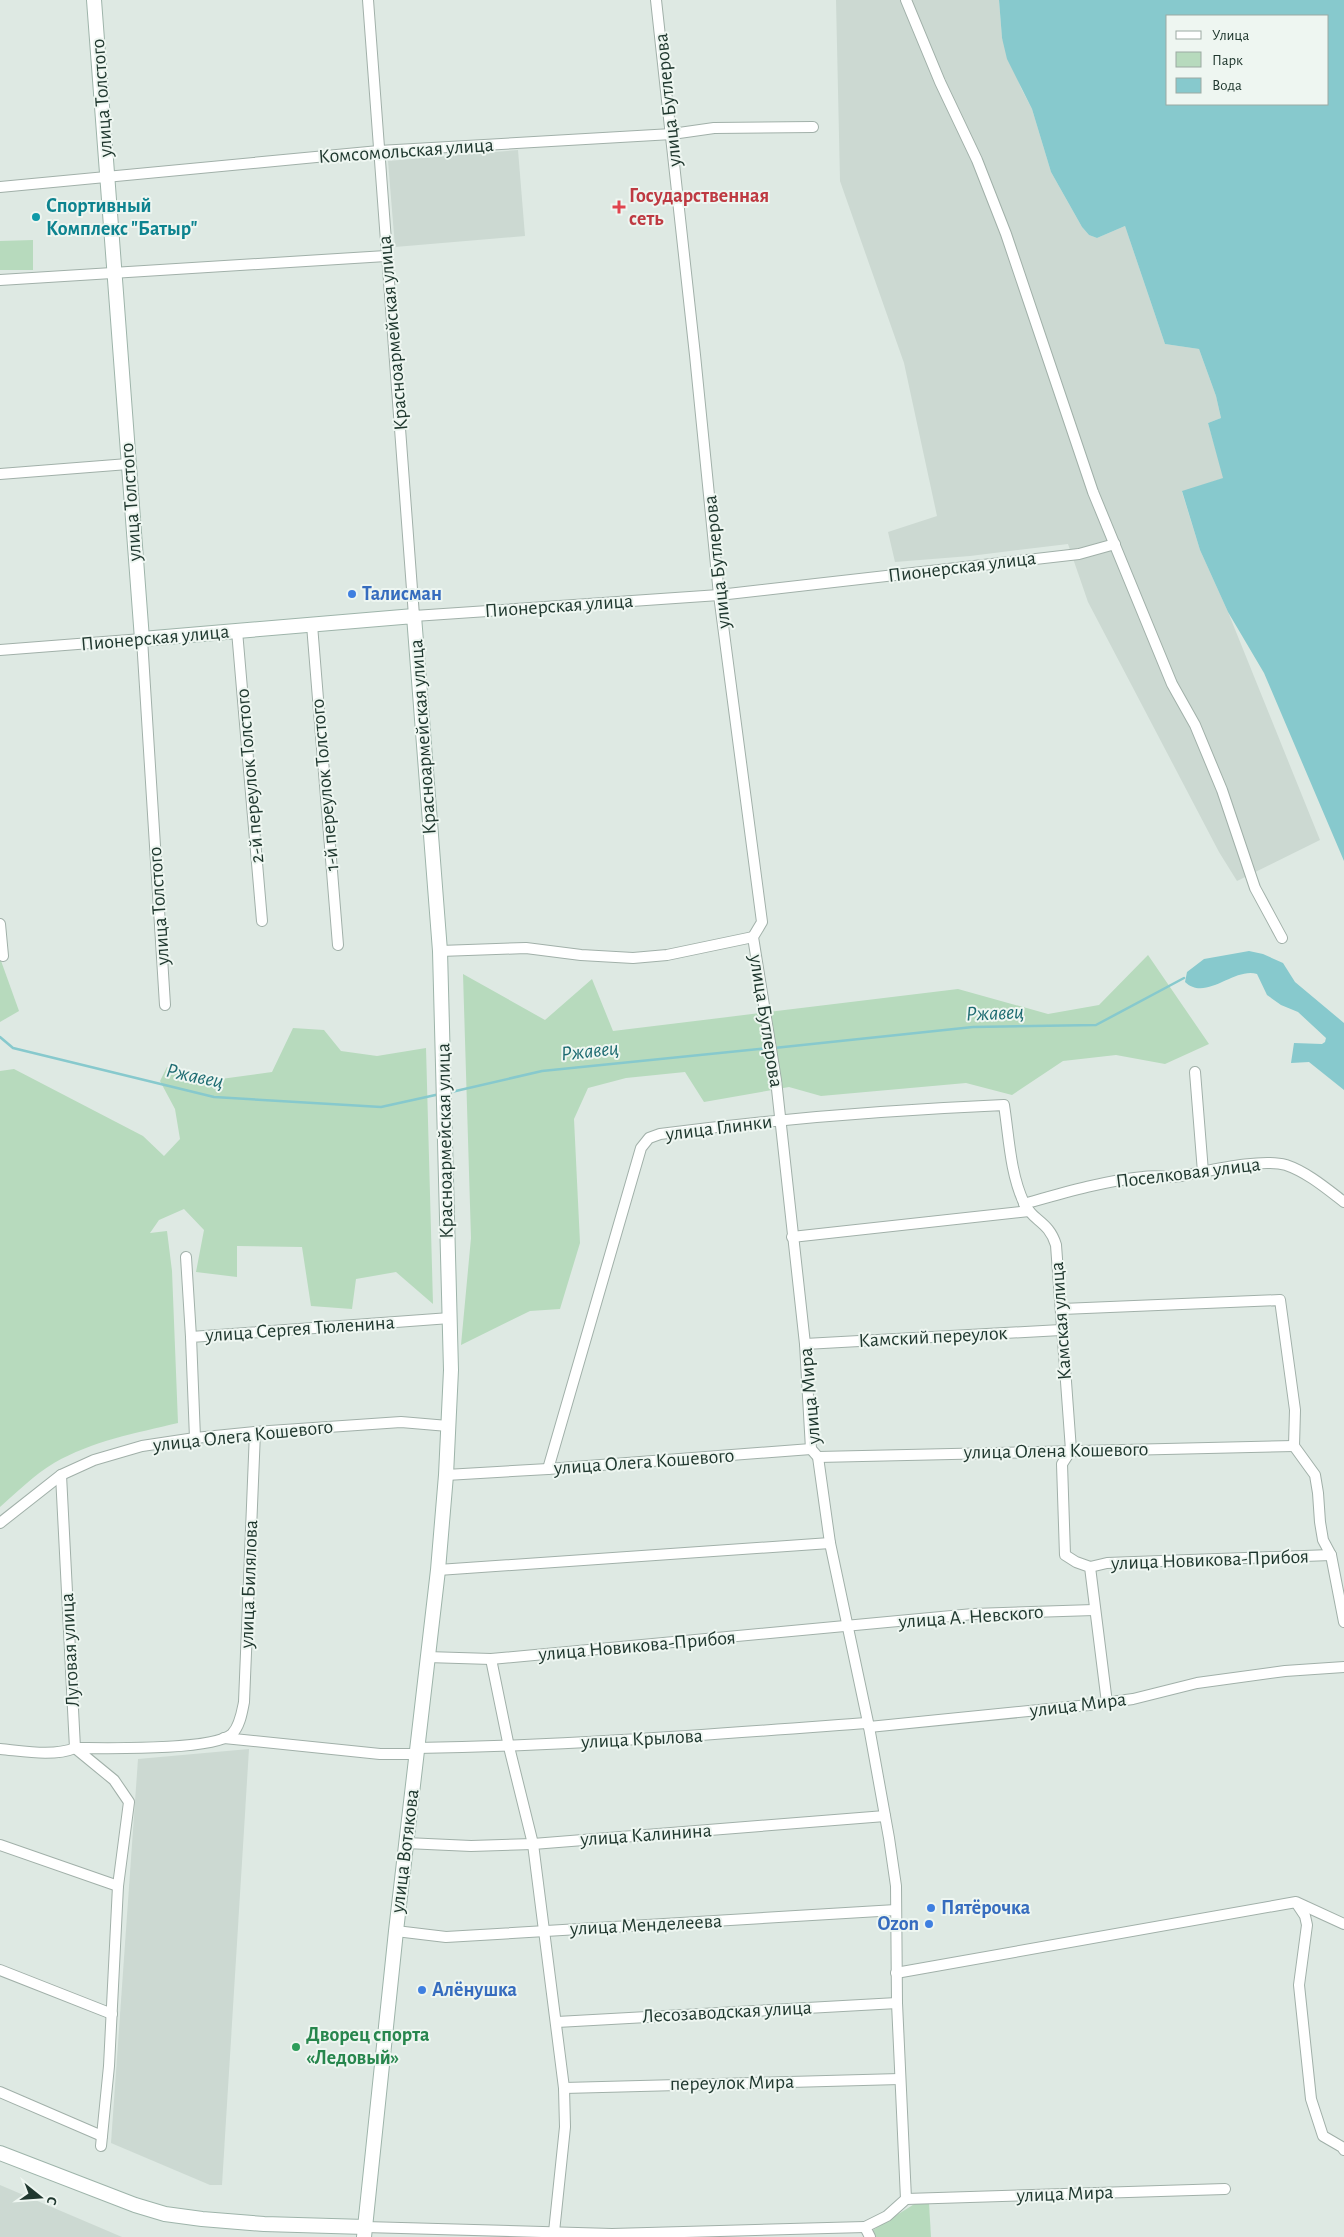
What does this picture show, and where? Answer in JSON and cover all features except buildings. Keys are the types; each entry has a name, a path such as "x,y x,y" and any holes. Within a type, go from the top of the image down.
{"street":[{"name":"улица Толстого","path":"94,0 142,638 165,1005"},
{"name":"Красноармейская улица","path":"368,0 440,951 450,1318 446,1474"},
{"name":"улица Бутлерова","path":"656,0 672,134 719,595 762,922 753,937 776,1080 780,1120"},
{"path":"906,0 940,82 977,160 1006,234 1090,483 1172,684 1194,725 1222,790 1255,888 1282,938"},
{"name":"Комсомольская улица","path":"0,187 379,151 672,134 714,128 813,127"},
{"path":"0,280 386,256"},
{"path":"0,474 128,464"},
{"name":"Пионерская улица","path":"0,650 414,616 719,595 1079,554 1115,544"},
{"name":"1-й переулок Толстого","path":"312,624 338,945"},
{"name":"2-й переулок Толстого","path":"237,631 262,921"},
{"path":"0,924 3,956"},
{"path":"440,951 526,948 581,955 633,958 667,955 753,937"},
{"path":"1195,1072 1203,1172"},
{"name":"улица Глинки","path":"548,1469 642,1148 649,1138 660,1134 780,1120 893,1110 1004,1105 1016,1179 1027,1207"},
{"name":"улица Мира","path":"780,1120 815,1453 830,1543 868,1725 896,1886 896,1973 906,2200 1225,2189"},
{"name":"Поселковая улица","path":"792,1237 1027,1207 1083,1188 1144,1176 1161,1178 1271,1163 1287,1166 1326,1188 1344,1202"},
{"name":"Камская улица","path":"1027,1207 1052,1233 1056,1245 1071,1450"},
{"path":"186,1257 191,1337"},
{"path":"1062,1309 1280,1300 1295,1410 1294,1446 1315,1475 1320,1522 1324,1540 1331,1555 1344,1622"},
{"name":"улица Сергея Тюленина","path":"195,1438 191,1337 450,1318"},
{"name":"Камский переулок","path":"805,1344 1061,1330"},
{"name":"улица Олега Кошевого","path":"0,1523 61,1475 94,1460 142,1446 255,1432 401,1422 448,1426"},
{"name":"улица Билялова","path":"228,1736 240,1720 244,1702 255,1432"},
{"name":"улица Олена Кошевого","path":"815,1453 1294,1446"},
{"path":"1071,1450 1062,1464 1065,1555 1076,1562 1090,1567 1107,1703"},
{"name":"улица Олега Кошевого","path":"446,1474 815,1453"},
{"name":"улица Вотякова","path":"364,2232 416,1751 438,1570 446,1474"},
{"name":"Луговая улица","path":"61,1475 75,1748"},
{"path":"438,1570 830,1543"},
{"name":"улица Новикова-Прибоя","path":"1090,1567 1107,1563 1331,1555"},
{"name":"улица А. Невского","path":"848,1627 973,1614 1094,1610"},
{"name":"улица Новикова-Прибоя","path":"427,1657 491,1659 848,1627"},
{"path":"491,1659 509,1747 533,1844 557,2022 564,2088 565,2127 554,2232"},
{"name":"улица Мира","path":"868,1725 1107,1703 1134,1699 1197,1683 1285,1671 1344,1667"},
{"name":"улица Крылова","path":"75,1748 207,1743 228,1736 380,1754 868,1725"},
{"path":"0,1749 67,1752 75,1748 114,1780 129,1802 118,1886 112,2014 101,2141 0,2092"},
{"name":"улица Калинина","path":"406,1843 471,1846 533,1844 885,1816"},
{"path":"0,1845 118,1886"},
{"path":"896,1973 1296,1902 1344,1924"},
{"path":"1296,1902 1305,1916 1307,1925 1299,1985 1311,2098 1323,2136 1344,2150"},
{"name":"улица Менделеева","path":"396,1932 446,1937 896,1910"},
{"path":"0,1970 112,2014"},
{"name":"Лесозаводская улица","path":"557,2022 897,2003"},
{"name":"переулок Мира","path":"564,2088 900,2080"},
{"path":"0,2153 127,2202 165,2214 364,2232 554,2232 612,2235 865,2227 887,2216 906,2200"},
{"path":"865,2227 870,2237"}],"shaded area":[{"path":"836,0 999,0 1002,38 1021,88 1032,109 1051,172 1082,227 1089,235 1097,238 1125,226 1165,344 1199,349 1216,396 1221,418 1208,423 1224,478 1182,492 1200,550 1228,612 1320,840 1237,881 1219,852 1088,602 1068,544 970,556 895,562 888,532 937,516 904,363 840,181"},
{"path":"518,150 525,236 395,247 388,161"},
{"path":"249,1749 222,2185 210,2185 111,2143 138,1759"},
{"path":"0,2185 122,2237 0,2237"}],"green space":[{"path":"33,240 33,270 0,270 0,241"},
{"path":"1148,955 1209,1044 1165,1064 1116,1055 1063,1061 1012,1095 966,1083 821,1096 789,1087 704,1102 685,1072 626,1078 588,1088 574,1119 580,1243 560,1309 530,1311 461,1345 471,1238 463,974 545,1020 592,979 613,1031 958,989 1048,1014 1099,1005"},
{"path":"0,958 19,1011 0,1022"},
{"path":"293,1028 324,1030 341,1051 377,1056 426,1048 433,1304 396,1272 356,1279 352,1309 311,1306 302,1247 237,1246 237,1277 196,1272 204,1230 184,1209 159,1220 150,1233 167,1231 172,1271 178,1423 114,1438 69,1455 40,1473 0,1507 0,1071 14,1069 143,1136 164,1156 180,1139 175,1109 160,1081 167,1067 206,1081 272,1072"},
{"path":"916,2203 929,2203 931,2237 876,2237 873,2230"}],"water":[{"path":"999,0 1344,0 1344,861 1264,673 1228,612 1200,550 1182,491 1223,478 1208,423 1221,418 1216,396 1199,349 1165,344 1125,226 1097,238 1089,235 1082,227 1051,172 1032,109 1007,59 1002,38"},
{"path":"1249,951 1263,954 1283,963 1295,982 1344,1023 1344,1090 1309,1062 1291,1063 1294,1043 1322,1044 1326,1038 1298,1012 1281,1005 1267,995 1257,974 1239,975 1202,988 1193,987 1185,982 1187,972 1204,959"}],"waterway":[{"name":"Ржавец","path":"774,1048 973,1027 1096,1025 1184,978"},
{"name":"Ржавец","path":"0,1037 13,1048 214,1097 381,1107 440,1094"},
{"name":"Ржавец","path":"447,1093 542,1071 768,1048"}],"place":[{"name":"Государственная сеть","path":"619,207"},
{"name":"Спортивный Комплекс \"Батыр\"","path":"36,217"},
{"name":"Талисман","path":"352,594"},
{"name":"Пятёрочка","path":"931,1908"},
{"name":"Ozon","path":"929,1924"},
{"name":"Алёнушка","path":"422,1990"},
{"name":"Дворец спорта «Ледовый»","path":"296,2047"}]}
